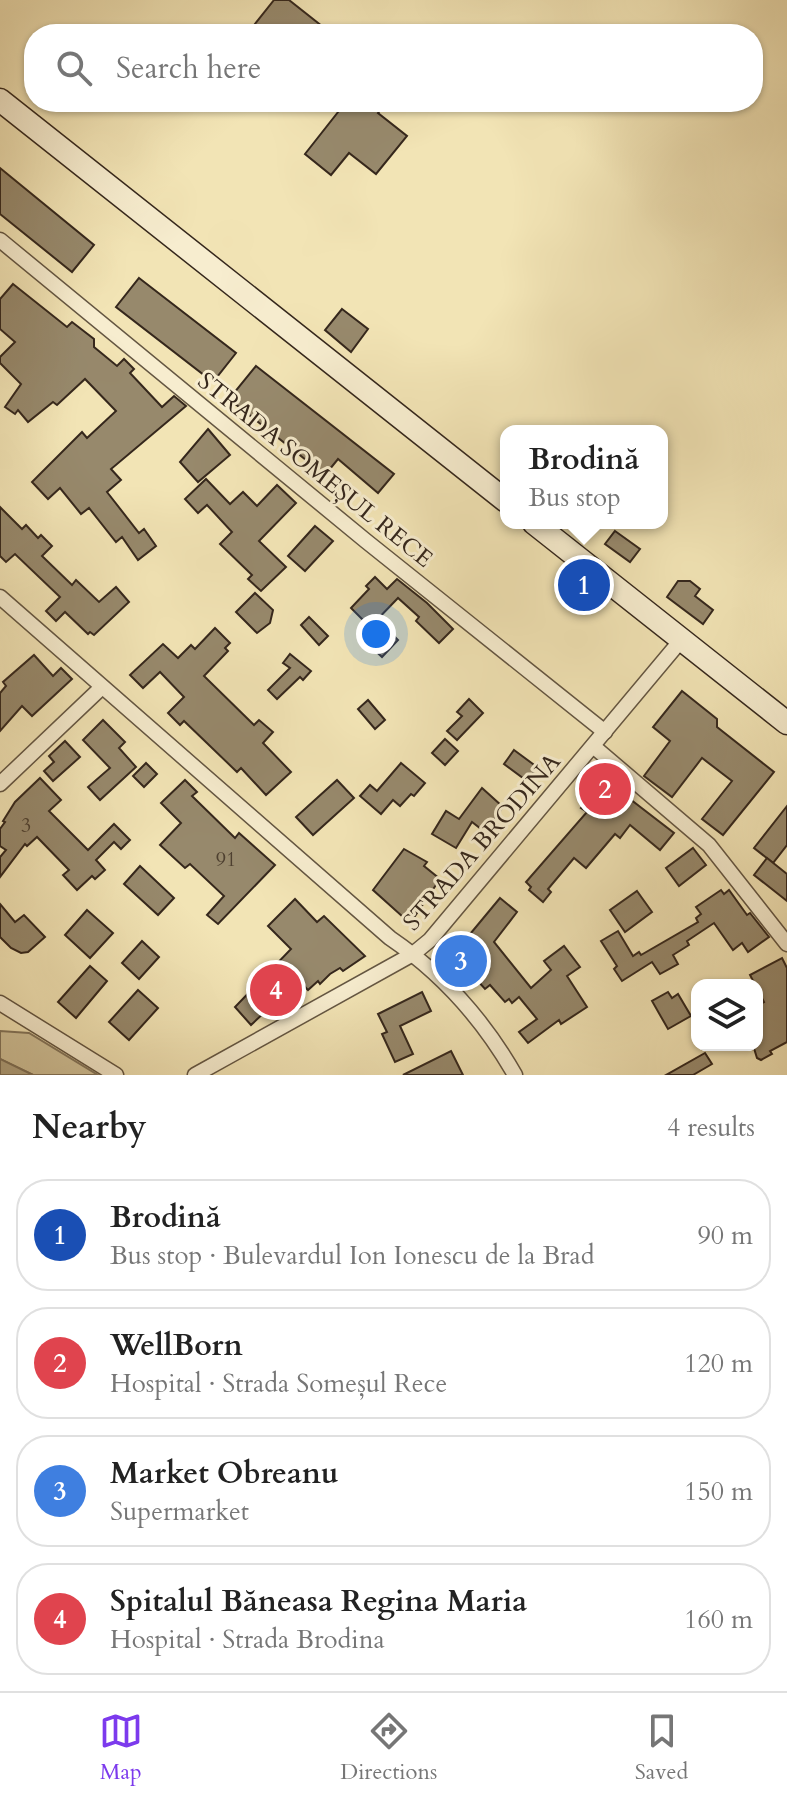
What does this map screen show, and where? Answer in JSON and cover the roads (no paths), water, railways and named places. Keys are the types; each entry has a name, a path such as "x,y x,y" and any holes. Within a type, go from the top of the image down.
{"main road":[{"path":"0,100 500,496"},
{"path":"542,529 787,723"}],"street":[{"name":"STRADA SOMEȘUL RECE","path":"0,240 378,551 605,732"},
{"path":"0,597 390,938 432,969 471,1010 515,1075"},
{"name":"STRADA BRODINA","path":"195,1075 413,954 430,940 682,639"},
{"path":"0,784 102,687"},
{"path":"593,746 709,845 787,944"},
{"path":"0,1003 116,1075"},
{"path":"0,1017 16,1013"}],"place":[{"name":"Brodină","path":"584,585"},
{"name":"WellBorn","path":"605,789"},
{"name":"Market Obreanu","path":"461,961"},
{"name":"Spitalul Băneasa Regina Maria","path":"276,990"}]}
